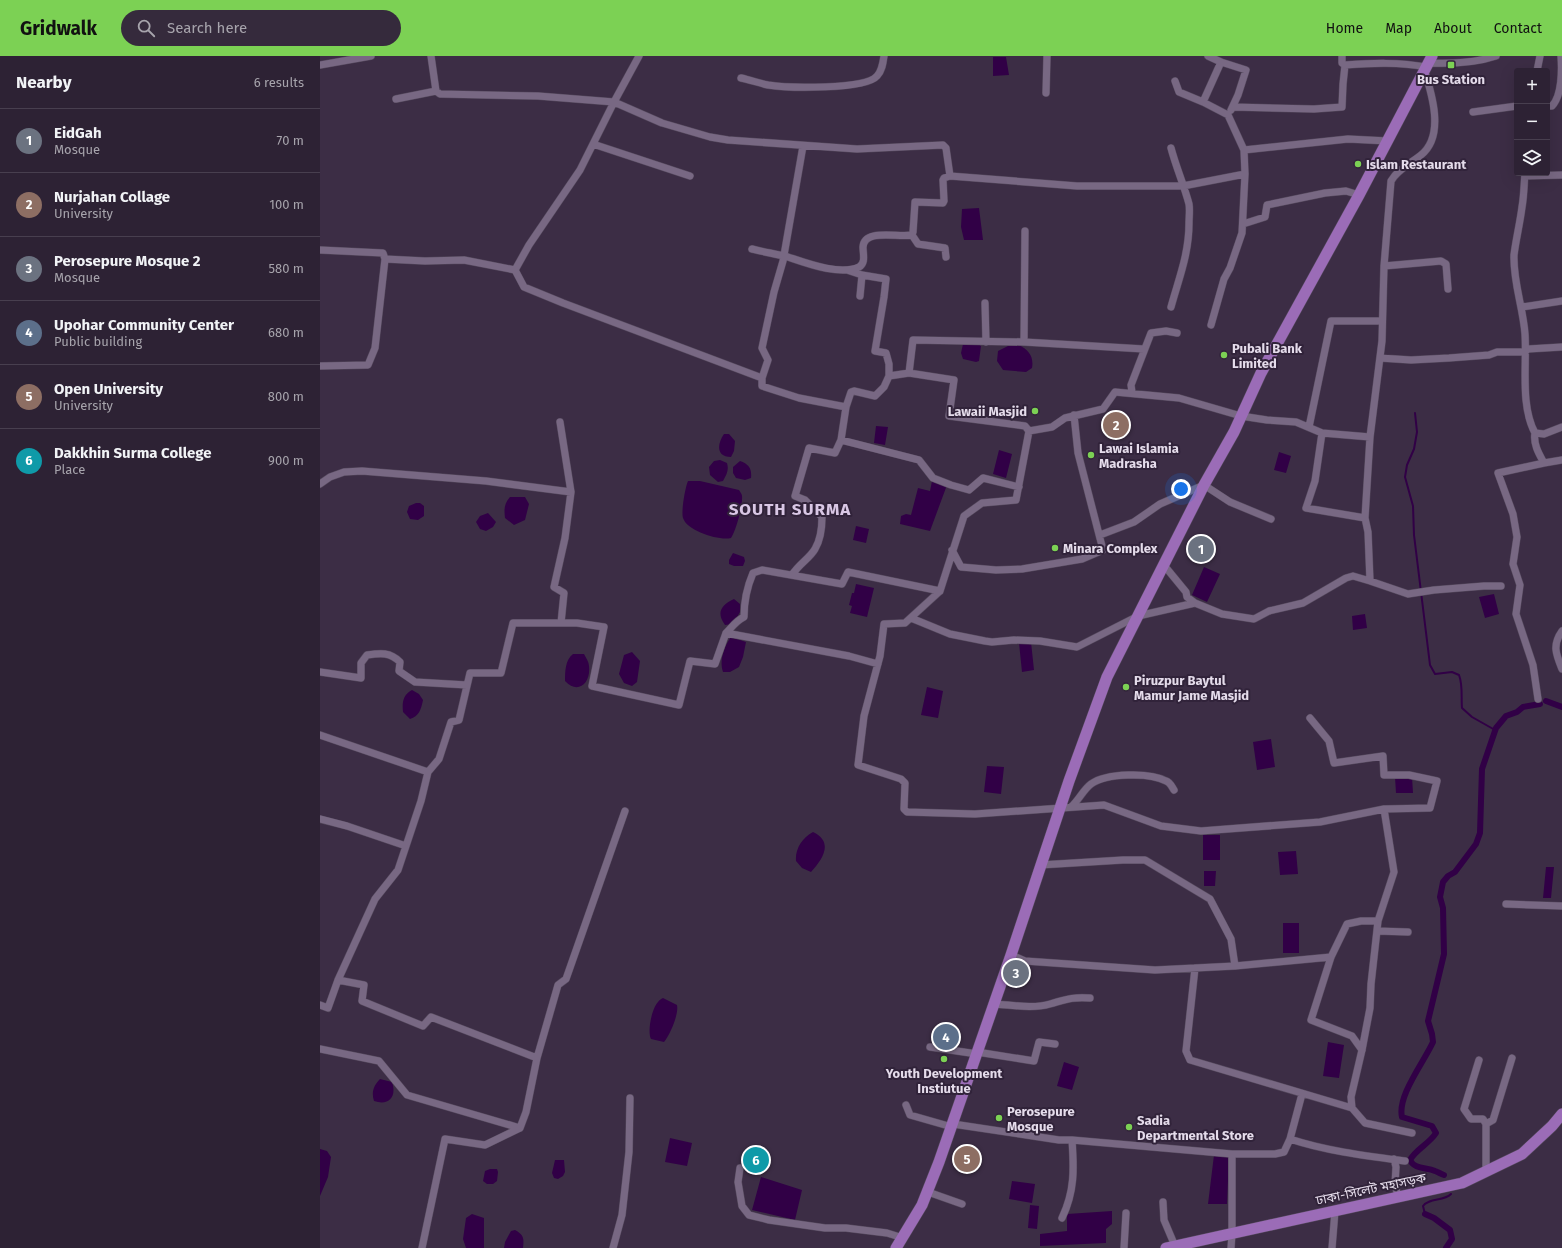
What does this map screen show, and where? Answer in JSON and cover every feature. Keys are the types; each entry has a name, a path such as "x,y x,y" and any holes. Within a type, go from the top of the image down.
{"highway":[{"path":"896,1248 922,1205 928,1192 1011,955 1040,865 1065,808 1107,677 1163,564 1241,416 1261,373 1359,195 1427,64"},
{"name":"ঢাকা-সিলেট মহাসড়ক","path":"1170,1247 1462,1183 1522,1154 1552,1126 1562,1114"}],"street":[{"path":"320,65 371,56"},
{"path":"431,56 436,91"},
{"path":"515,270 529,245 580,170 639,56"},
{"path":"741,78 768,85 820,87 860,84 877,77 881,70 884,56"},
{"path":"1046,93 1047,56"},
{"path":"1208,56 1246,70 1238,95 1228,115"},
{"path":"1342,56 1342,63 1346,65 1376,62 1446,64 1474,61 1496,56"},
{"path":"1538,68 1540,56"},
{"path":"1550,106 1552,106 1557,99 1562,74 1561,56"},
{"path":"1203,102 1221,62"},
{"path":"1370,581 1368,532 1365,518 1370,437 1380,358 1384,266 1391,181 1394,175 1426,152 1435,130 1433,94 1427,64"},
{"path":"1233,107 1314,109 1342,107 1342,84 1346,65"},
{"path":"1175,81 1180,92 1228,115 1244,150 1245,174 1242,233 1230,268 1224,279 1211,325"},
{"path":"396,99 436,91 440,94 538,96 614,102 662,123 710,137 776,142 803,146 858,149 943,145 946,148 950,176"},
{"path":"1473,112 1514,106"},
{"path":"1244,150 1348,139 1388,141"},
{"path":"593,144 690,176"},
{"path":"803,146 784,256 774,292 762,348 768,360 762,378 762,386 799,398 846,407"},
{"path":"1171,148 1175,167 1189,205 1189,244 1184,268 1171,307"},
{"path":"946,257 945,248 918,244 912,235 914,204 917,202 943,203 944,178 950,176 1077,186 1183,186 1245,174"},
{"path":"1550,175 1562,176"},
{"path":"1525,176 1522,206 1514,255 1515,276 1522,307 1525,335 1528,419 1535,433 1534,439 1538,452 1544,462"},
{"path":"1243,224 1265,217 1267,205 1324,193 1346,191 1359,195"},
{"path":"1024,342 1025,231"},
{"path":"847,270 860,266 864,261 863,245 866,239 874,235 912,235"},
{"path":"752,249 784,256 821,268 847,270 862,275 886,279 875,351 886,353 889,364 889,376 884,387 876,396 852,391 846,407 841,440 835,453 809,448 795,496 805,500 822,517 822,526 815,549 797,567 792,575"},
{"path":"320,250 383,253 385,259 375,348 368,365 320,366"},
{"path":"385,259 425,261 464,260 515,270"},
{"path":"1384,266 1441,261 1446,264 1448,289"},
{"path":"515,270 524,287 562,303 762,378"},
{"path":"860,296 862,275"},
{"path":"1522,307 1562,302"},
{"path":"985,303 986,342"},
{"path":"1309,427 1331,321 1382,321"},
{"path":"1132,392 1132,385 1151,332 1166,331 1177,333"},
{"path":"909,373 913,340 1024,342 1144,349"},
{"path":"1380,358 1411,360 1462,357 1489,355 1497,352 1525,352 1528,350 1562,347"},
{"path":"889,376 909,373 954,380 949,416 1025,426 1029,431 1016,500 982,503 964,516 940,591 905,623 884,624 878,664 864,716 858,765 901,779 905,783 904,809 907,812 975,814 1104,805 1162,826 1201,831 1320,822 1384,809 1430,808 1437,781 1409,775 1384,775 1384,756 1334,763 1329,741 1310,718"},
{"path":"1029,431 1052,427 1065,418 1103,408 1115,392 1132,392 1178,398 1241,416 1296,422 1322,433 1370,437"},
{"path":"952,550 961,567 996,570 1022,569 1082,559 1103,550 1078,453 1074,415"},
{"path":"560,422 571,492 565,538 554,587 564,593 561,623"},
{"path":"1535,433 1544,434 1562,427"},
{"path":"1322,433 1315,481 1306,508 1365,518"},
{"path":"841,440 919,460 933,478 963,489 969,490 983,478 1019,487"},
{"path":"1538,699 1533,665 1516,614 1520,585 1513,564 1517,537 1513,514 1498,473 1544,462 1562,460"},
{"path":"320,484 330,477 344,472 362,471 486,481 571,492"},
{"path":"1100,535 1134,522 1160,504 1204,485 1230,502 1271,519"},
{"path":"1163,564 1186,592 1187,597 1195,603 1222,614 1254,619 1269,611 1303,603 1346,578 1354,576 1408,594 1425,591 1501,586"},
{"path":"320,1005 328,1008 338,980 375,900 398,870 428,772 439,759 451,722 459,720 470,673 501,673 513,623 577,623 604,627 592,686 679,705 690,661 715,664 726,633 738,620 744,617 744,603 753,573 762,570 842,584 848,572 940,591"},
{"path":"911,618 950,634 985,641 1040,641 1077,647 1138,616 1195,603"},
{"path":"1562,631 1557,639 1555,648 1562,670"},
{"path":"726,633 849,656 878,664"},
{"path":"320,672 361,678 361,663 367,655 387,653 395,657 400,662 399,671 415,682 467,685"},
{"path":"320,735 428,772"},
{"path":"1065,808 1078,801 1084,791 1092,784 1110,776 1156,776 1168,781 1174,790"},
{"path":"1352,1108 1351,1097 1370,1008 1378,921 1394,872 1384,809"},
{"path":"422,1248 445,1139 485,1145 520,1128 526,1112 537,1058 558,985 566,979 625,811"},
{"path":"320,819 347,826 406,846"},
{"path":"1040,865 1145,860 1210,899 1231,939 1235,966"},
{"path":"1506,904 1562,906"},
{"path":"1362,1050 1352,1036 1311,1020 1331,957 1347,924 1361,921 1378,921"},
{"path":"1377,931 1408,932"},
{"path":"1011,955 1025,961 1155,970 1235,966 1331,957"},
{"path":"1195,968 1186,1051 1190,1060 1352,1108 1365,1123 1412,1133"},
{"path":"338,980 364,985 362,1000 423,1026 431,1017 537,1058"},
{"path":"994,1004 1030,1006 1050,1004 1072,997 1090,998"},
{"path":"930,1047 1034,1061 1039,1042 1055,1044"},
{"path":"320,1049 379,1061 407,1095 520,1128"},
{"path":"1486,1124 1493,1120 1512,1058"},
{"path":"1478,1060 1464,1109 1471,1119 1483,1119 1486,1124 1486,1171"},
{"path":"906,1105 910,1115 952,1125 1059,1140 1232,1154 1275,1154 1284,1152 1290,1139 1302,1094"},
{"path":"613,1248 622,1215 629,1152 630,1098"},
{"path":"1290,1139 1304,1144 1405,1161"},
{"path":"1062,1218 1068,1205 1074,1172 1072,1140"},
{"path":"1231,1248 1232,1154"},
{"path":"1394,1159 1396,1167 1395,1184 1398,1197"},
{"path":"740,1168 738,1182 742,1206 749,1215 768,1220 825,1228 846,1228 887,1233 903,1238"},
{"path":"928,1192 962,1204"},
{"path":"1163,1202 1164,1220 1170,1247"},
{"path":"1332,1248 1335,1211"},
{"path":"1124,1248 1126,1213"}],"shaded area":[{"path":"993,57 1006,57 1009,75 993,76"},
{"path":"979,208 983,240 964,240 961,227 962,209"},
{"path":"963,344 978,344 981,346 979,361 976,362 963,359 961,353"},
{"path":"1019,345 1026,349 1030,354 1032,368 1026,372 1003,370 997,361 998,351 1008,346"},
{"path":"876,426 888,427 885,445 874,443"},
{"path":"724,434 729,434 735,441 734,451 731,457 723,455 719,449 720,442"},
{"path":"999,450 1012,454 1006,478 993,474"},
{"path":"1279,452 1291,456 1286,473 1274,470"},
{"path":"720,460 727,463 728,470 723,481 718,482 710,475 709,467 714,461"},
{"path":"740,461 749,467 751,478 745,480 736,478 733,473 733,467"},
{"path":"688,481 700,481 739,490 742,495 742,500 737,524 731,538 719,538 704,534 690,527 686,523 683,518 683,511"},
{"path":"932,481 947,485 930,531 900,524 901,516 906,514 911,515 918,488 930,491"},
{"path":"510,497 525,497 529,504 525,520 514,525 505,518 505,507"},
{"path":"420,503 424,506 424,516 418,520 410,519 407,512 409,506"},
{"path":"488,513 496,522 493,527 486,531 480,529 476,522 480,516"},
{"path":"856,526 869,529 866,543 853,540"},
{"path":"733,553 744,557 745,561 743,566 734,566 729,564 729,560"},
{"path":"1204,567 1220,574 1207,602 1192,595"},
{"path":"856,584 874,588 867,617 850,613 852,606 849,605"},
{"path":"1494,594 1499,614 1485,618 1479,597"},
{"path":"734,599 740,604 740,612 733,624 725,625 722,621 720,613 721,610 726,604"},
{"path":"1365,614 1367,628 1353,630 1352,616"},
{"path":"731,637 746,642 743,657 739,667 730,672 723,672 723,654"},
{"path":"1031,642 1034,670 1022,672 1019,643"},
{"path":"632,652 640,661 637,682 632,686 624,683 619,674 624,655"},
{"path":"573,654 584,654 589,664 589,672 586,682 579,687 570,685 565,681 565,670 568,659"},
{"path":"927,687 943,691 938,718 921,715"},
{"path":"412,690 419,694 423,700 419,712 416,716 410,719 403,712 403,705 405,697"},
{"path":"1271,739 1275,767 1257,770 1253,742"},
{"path":"987,766 1004,767 1001,794 984,792"},
{"path":"1395,777 1412,777 1413,793 1396,793"},
{"path":"813,832 819,836 825,846 819,862 811,872 802,868 796,861 796,857 800,844"},
{"path":"1203,835 1220,835 1220,860 1203,860"},
{"path":"1296,851 1298,874 1280,875 1278,852"},
{"path":"1546,867 1554,867 1551,898 1543,898"},
{"path":"1204,871 1216,871 1215,886 1204,886"},
{"path":"1283,923 1299,923 1299,953 1283,953"},
{"path":"663,998 677,1005 677,1014 674,1024 664,1042 651,1039 650,1035 651,1020 654,1009"},
{"path":"1328,1042 1344,1045 1339,1078 1323,1076"},
{"path":"1064,1062 1079,1067 1072,1090 1057,1086"},
{"path":"380,1079 392,1082 393,1092 388,1101 374,1101 374,1089"},
{"path":"670,1138 692,1143 687,1166 665,1162"},
{"path":"320,1149 327,1151 331,1157 328,1177 320,1196"},
{"path":"1214,1155 1229,1156 1227,1204 1208,1204"},
{"path":"555,1160 564,1160 565,1172 563,1176 558,1179 554,1178 552,1173"},
{"path":"497,1169 497,1181 493,1184 487,1184 483,1181 485,1171"},
{"path":"761,1177 802,1190 795,1220 752,1210"},
{"path":"1012,1181 1035,1184 1032,1203 1009,1199"},
{"path":"1030,1205 1039,1206 1037,1229 1028,1228"},
{"path":"1112,1211 1112,1224 1106,1229 1106,1243 1040,1246 1040,1234 1067,1231 1067,1214"},
{"path":"472,1214 484,1218 484,1248 466,1248 463,1239 466,1218"},
{"path":"515,1230 523,1237 523,1248 504,1248 505,1242 511,1231"}],"waterway":[{"path":"1415,413 1417,432 1414,449 1407,465 1405,477 1413,506 1414,535 1430,665 1435,674 1452,672 1459,675 1462,708 1472,717 1495,730"},
{"path":"1546,701 1562,707"},
{"path":"1444,1175 1432,1170 1418,1167 1410,1160 1436,1133 1432,1126 1402,1117 1403,1099 1407,1089 1433,1042 1428,1021 1444,954 1443,908 1440,897 1443,882 1448,876 1455,872 1476,844 1480,833 1482,769 1496,728 1506,716 1517,712 1523,707 1540,704"},
{"path":"1425,1214 1423,1206 1426,1203 1444,1198 1451,1194"},
{"path":"1425,1214 1434,1218 1450,1230 1452,1239 1446,1248"}],"place":[{"name":"Bus Station","path":"1451,65"},
{"name":"Islam Restaurant","path":"1358,164"},
{"name":"Pubali Bank Limited","path":"1224,355"},
{"name":"Lawaii Masjid","path":"1035,411"},
{"name":"Nurjahan Collage","path":"1116,425"},
{"name":"Lawai Islamia Madrasha","path":"1091,455"},
{"name":"Minara Complex","path":"1055,548"},
{"name":"EidGah","path":"1201,549"},
{"name":"Piruzpur Baytul Mamur Jame Masjid","path":"1126,687"},
{"name":"Perosepure Mosque 2","path":"1016,973"},
{"name":"Upohar Community Center","path":"946,1037"},
{"name":"Youth Development Instiutue","path":"944,1059"},
{"name":"Perosepure Mosque","path":"999,1118"},
{"name":"Sadia Departmental Store","path":"1129,1127"},
{"name":"Open University","path":"967,1159"},
{"name":"Dakkhin Surma College","path":"756,1160"}],"district":[{"name":"SOUTH SURMA","path":"790,509"}]}
